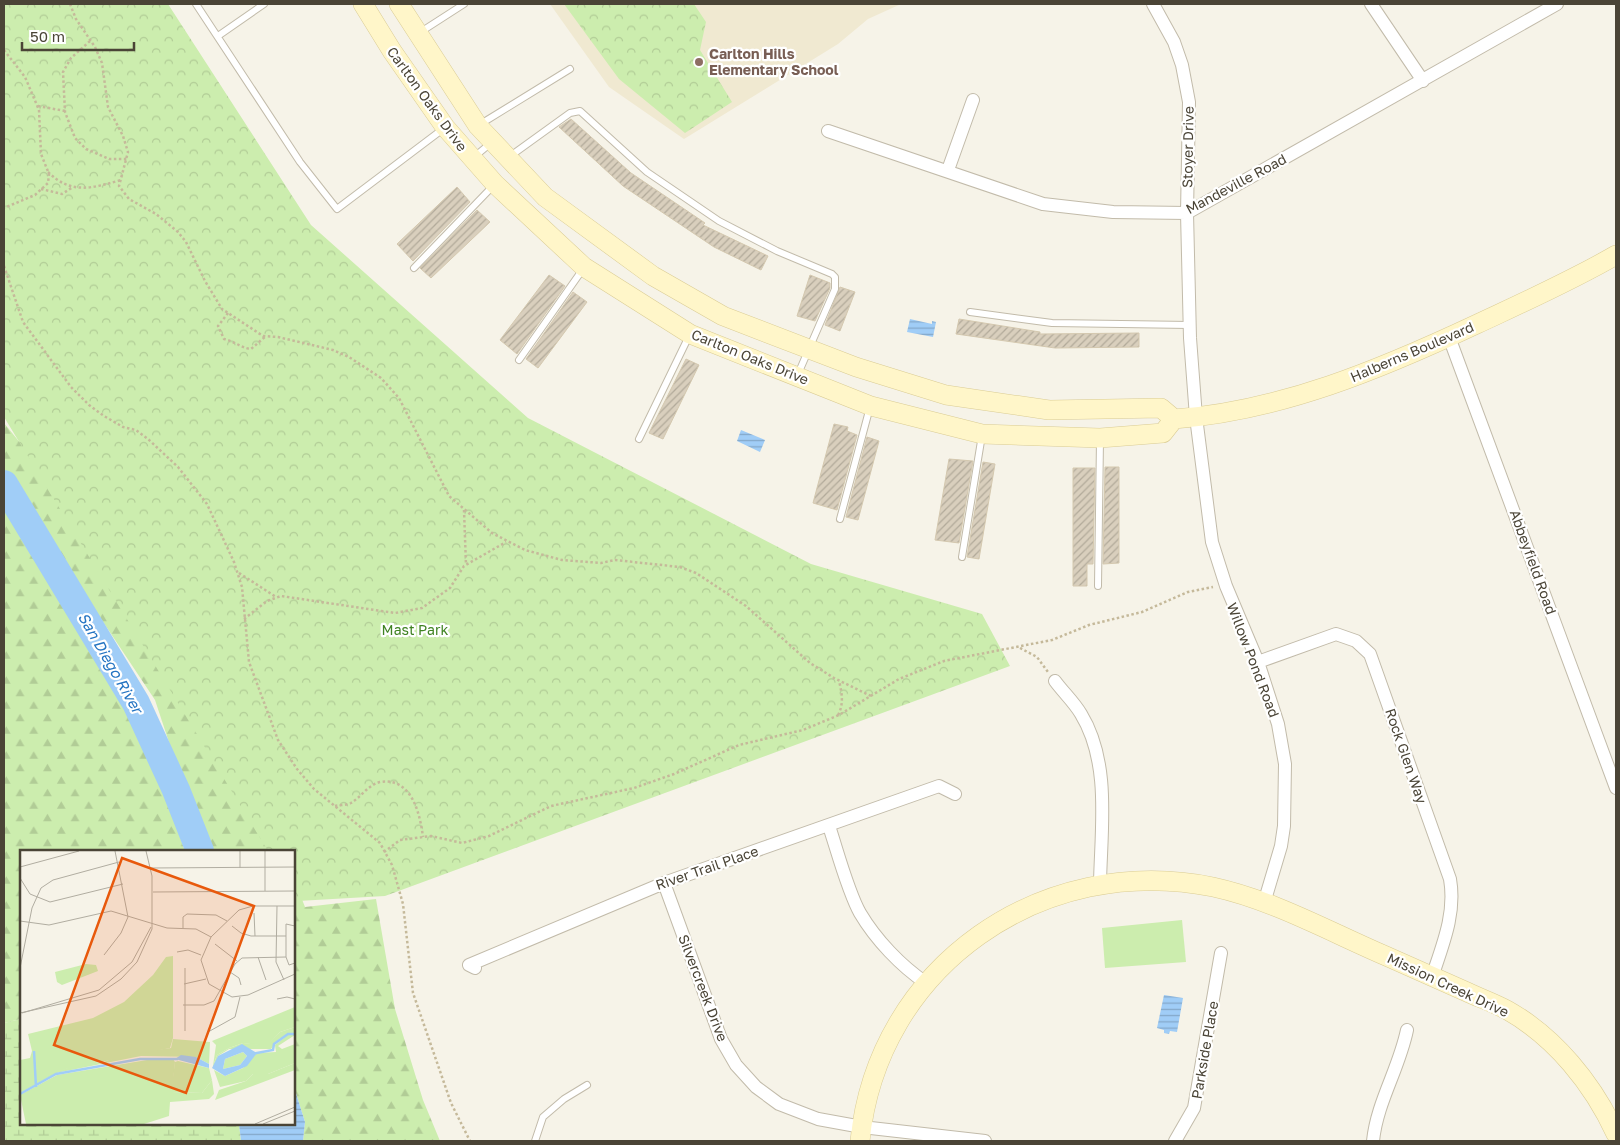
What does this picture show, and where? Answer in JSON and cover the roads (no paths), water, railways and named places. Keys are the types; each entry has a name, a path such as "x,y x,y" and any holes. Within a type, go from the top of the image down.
{"main road":[{"name":"Carlton Oaks Drive","path":"363,4 392,51 445,127 495,184 584,266 690,334 871,406 982,434 1100,438 1163,433 1174,418"},
{"name":"Carlton Oaks Drive","path":"399,4 478,126 545,196 654,276 723,316 856,367 946,395 1049,410 1161,408 1174,418 1196,417"},
{"name":"Halberns Boulevard","path":"1196,417 1258,406 1334,384 1449,337 1571,281 1616,255"},
{"name":"Mission Creek Drive","path":"861,1134 872,1083 888,1041 912,1002 926,984 960,950 1000,922 1047,898 1100,883 1153,880 1213,887 1264,903 1507,1010 1548,1041 1583,1078 1597,1098 1616,1134"}],"street":[{"name":"Stoyer Drive","path":"1153,4 1174,42 1182,65 1189,102 1186,213 1196,417"},
{"path":"1371,4 1423,81"},
{"name":"Mandeville Road","path":"828,131 948,170 1043,204 1113,212 1186,213 1557,4"},
{"path":"948,170 973,100"},
{"name":"Abbeyfield Road","path":"1449,337 1616,788"},
{"name":"Willow Pond Road","path":"1196,417 1212,542 1226,586 1258,662 1278,724 1286,784 1281,846 1264,903"},
{"name":"Rock Glen Way","path":"1258,662 1336,634 1356,641 1370,654 1450,879 1452,894 1450,923 1432,977"},
{"path":"1055,681 1081,714 1099,765 1102,804 1100,883"},
{"name":"River Trail Place","path":"475,968 469,965 664,882 940,786 955,794"},
{"path":"829,826 859,911 899,961 926,984"},
{"name":"Silvercreek Drive","path":"664,882 721,1039 736,1065 756,1087 792,1110 861,1134 985,1141"},
{"name":"Parkside Place","path":"1175,1141 1194,1108 1221,953"},
{"path":"1373,1141 1375,1123 1402,1051 1406,1030"}],"lane":[{"path":"196,4 300,162 337,209 445,127"},
{"path":"218,36 264,4"},
{"path":"418,33 464,4"},
{"path":"478,126 570,69"},
{"path":"508,158 570,113 577,111 584,113 647,172 720,221 777,251 832,274 835,277 835,289 797,376"},
{"path":"472,159 492,142"},
{"path":"414,268 495,184"},
{"path":"519,360 584,266"},
{"path":"970,312 1052,323 1190,325"},
{"path":"639,439 690,334"},
{"path":"840,519 871,406"},
{"path":"962,557 982,434"},
{"path":"1098,586 1100,438"},
{"path":"535,1141 543,1118 564,1099 587,1085"}],"water":[{"path":"910,319 932,324 932,321 936,322 933,337 907,332"},
{"path":"741,430 765,440 760,452 737,441"},
{"path":"1164,995 1183,998 1177,1032 1170,1031 1169,1034 1157,1028"},
{"path":"295,1090 305,1122 303,1141 241,1141 239,1125 295,1125"}],"waterway":[{"name":"San Diego River","path":"4,484 136,703 176,790 200,850"}],"place":[{"name":"Carlton Hills Elementary School","path":"699,62"}],"park label":[{"name":"Mast Park","path":"415,630"}]}
